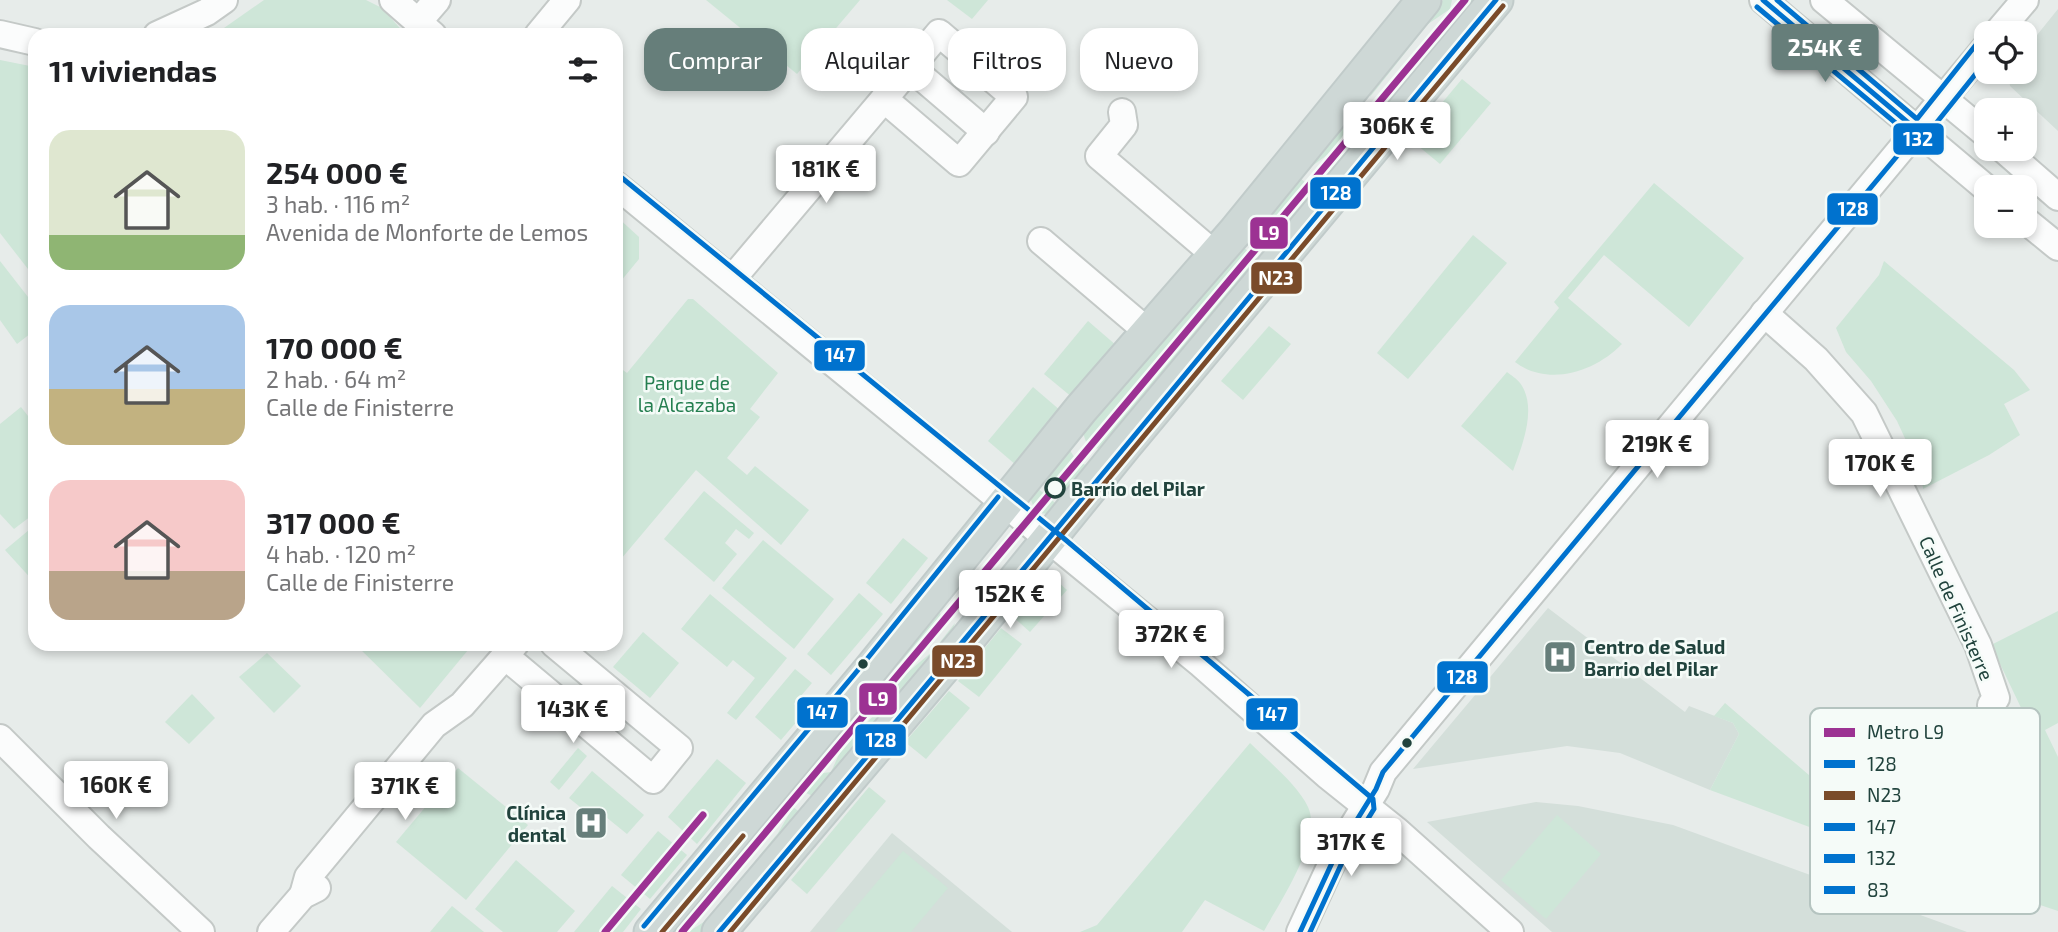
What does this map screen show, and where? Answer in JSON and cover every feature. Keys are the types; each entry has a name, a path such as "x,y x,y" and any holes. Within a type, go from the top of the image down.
{"main road":[{"path":"651,932 1424,0"},
{"path":"719,932 1496,0"}],"street":[{"path":"172,28 207,12 224,0"},
{"path":"393,0 425,28"},
{"path":"426,28 437,0"},
{"path":"544,28 567,0"},
{"path":"1763,0 1974,178"},
{"path":"1824,0 1974,124"},
{"path":"2007,21 2025,0"},
{"path":"884,99 959,163 986,132 1014,97 939,33 934,39"},
{"path":"0,34 28,40"},
{"path":"1300,932 1337,852 1383,772 1974,62"},
{"path":"934,88 986,132"},
{"path":"732,279 891,91"},
{"path":"1122,112 1124,125 1099,156 1215,255"},
{"path":"2017,161 2058,197"},
{"path":"623,191 1201,664 1510,932"},
{"path":"2037,229 2058,247"},
{"path":"1041,241 1147,331"},
{"name":"Calle de Finisterre","path":"1764,313 1816,359 1864,413 1978,645 1996,698 1992,705"},
{"path":"271,932 303,895 308,877 434,725 462,705 509,651"},
{"path":"511,651 653,780 679,748 562,651"},
{"path":"0,738 99,837 201,932"}],"shaded area":[{"path":"2058,9 2058,131 2037,111 2037,98 2023,98 2010,86 2037,84 2037,35"},
{"name":"Centro de Salud Barrio del Pilar","path":"1548,608 1685,712 1689,706 1733,723 1739,734 1710,790 1620,753 1567,746 1413,769"},
{"path":"1536,802 1578,806 1673,825 1810,875 1810,914 1918,914 1967,932 1552,932 1427,822"},
{"path":"892,833 1012,932 810,932"}],"green space":[{"path":"264,0 366,0 382,8 400,28 224,28"},
{"path":"706,0 860,0 836,28 801,28 801,69 797,74 787,66 787,28 740,28"},
{"path":"947,0 988,0 972,19"},
{"path":"1443,0 1452,0 1450,9 1428,24 1370,97 1372,84"},
{"path":"1467,0 1480,0 1390,106 1386,105 1388,89 1433,42 1443,27 1459,18"},
{"path":"0,60 28,66 28,269 0,233"},
{"path":"1462,79 1491,103 1440,164 1411,140"},
{"path":"1347,125 1338,147 1300,178 1311,187 1319,184 1358,136 1359,139 1271,252 1248,232 1339,128"},
{"path":"1654,183 1744,258 1689,327 1604,255 1568,298 1622,344 1599,362 1571,373 1542,374 1515,362 1559,308 1554,302"},
{"path":"623,222 639,237 639,259 623,278"},
{"path":"1473,235 1507,263 1408,379 1377,353"},
{"path":"1239,244 1262,262 1106,447 1089,446 1083,429"},
{"path":"0,261 28,297 28,335 17,344 0,320"},
{"path":"1884,261 2014,370 2030,390 2004,404 2020,435 1989,455 1923,489 1921,473 1897,421 1871,381 1846,352 1836,328 1879,275"},
{"name":"Parque de la Alcazaba","path":"688,299 693,299 778,373 750,409 760,417 727,458 747,475 755,466 809,510 781,545 696,470 623,557 623,370 627,373"},
{"path":"1088,321 1117,346 1073,398 1044,374"},
{"path":"1269,326 1291,344 1243,400 1221,381"},
{"path":"1507,372 1520,383 1528,403 1527,427 1513,471 1461,426"},
{"path":"1033,387 1061,411 1016,465 988,441"},
{"path":"21,407 28,416 28,518 14,529 0,514 0,424"},
{"path":"1069,448 1078,461 1093,466 1066,499 1043,478"},
{"path":"1036,487 1059,506 1047,514 1036,512 1030,498"},
{"path":"704,491 754,533 749,539 736,529 725,543 737,554 714,582 664,539"},
{"path":"28,531 28,575 5,550"},
{"path":"903,538 928,558 891,604 866,583"},
{"path":"763,540 834,599 794,649 722,588"},
{"path":"1047,578 1057,581 1067,590 1030,632 1011,615 1037,584"},
{"path":"859,593 883,614 831,675 807,654"},
{"path":"710,594 787,658 736,720 727,713 755,678 733,660 727,667 681,629"},
{"path":"937,611 940,612 942,623 930,638 879,681 856,716 797,783 793,780"},
{"path":"2058,611 2058,723 2045,730 2058,757 2058,911 2040,905 2040,708 2021,708 1991,645"},
{"path":"955,623 952,633 815,797 806,793 816,774 831,772 840,752 876,713 882,694 933,651"},
{"path":"1001,628 1022,644 979,697 958,681"},
{"path":"643,632 679,663 650,698 613,667"},
{"path":"362,651 467,651 420,708"},
{"path":"267,653 301,686 274,713 239,677"},
{"path":"795,669 812,683 794,704 804,713 781,740 755,717"},
{"path":"949,691 970,708 926,759 905,742"},
{"path":"192,694 215,718 189,744 165,722"},
{"path":"1725,703 1810,776 1810,827 1710,790 1739,734 1733,723 1714,716"},
{"path":"1250,743 1297,790 1308,807 1311,820 1305,853 1264,931 1205,900 1182,932 1080,932 1097,925"},
{"path":"578,748 587,756 559,790 550,782"},
{"path":"717,759 746,783 697,844 668,817"},
{"path":"458,768 528,825 466,900 396,842"},
{"path":"592,771 644,815 627,834 606,817 600,823 569,798"},
{"path":"869,787 886,801 807,894 791,880"},
{"path":"793,807 801,813 703,932 688,932 707,920 778,833"},
{"path":"1557,815 1601,854 1546,919 1501,880"},
{"path":"658,831 687,855 650,899 621,875"},
{"path":"903,851 948,888 911,932 835,932"},
{"path":"516,860 575,911 557,932 503,932 475,909"},
{"path":"612,886 641,909 623,932 574,932"},
{"path":"452,906 484,932 430,932"}],"metro line":[{"name":"L9","path":"682,932 1465,0"},
{"name":"L9","path":"605,932 703,815"}],"transit line":[{"name":"128","path":"719,932 1496,0"},
{"name":"128","path":"1300,932 1337,852 1376,789 1383,772 1918,131 1763,0"},
{"name":"83","path":"1777,0 1917,119 1974,47"},
{"name":"N23","path":"730,932 1503,6"},
{"name":"132","path":"1757,7 1916,140 1925,137 1974,76"},
{"name":"147","path":"623,179 1061,536 1373,799 1374,809 1345,856 1310,932"},
{"name":"147","path":"644,926 863,664 998,497"},
{"name":"N23","path":"662,932 743,836"}],"place":[{"name":"Barrio del Pilar","path":"1055,488"},
{"name":"Centro de Salud Barrio del Pilar","path":"1560,657"},
{"name":"Clínica dental","path":"591,823"}]}
